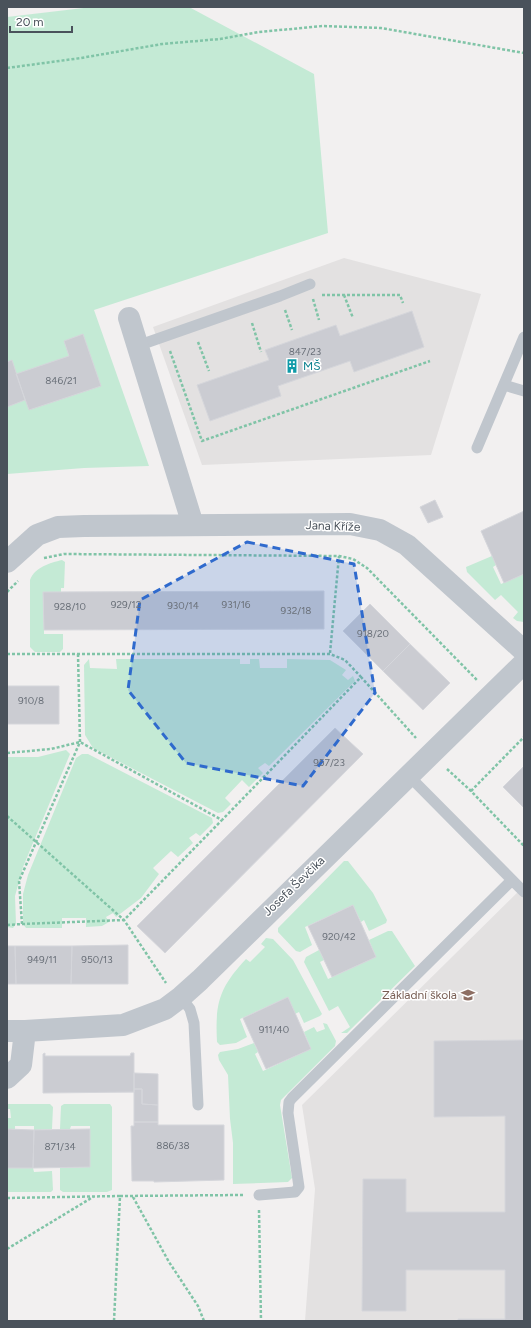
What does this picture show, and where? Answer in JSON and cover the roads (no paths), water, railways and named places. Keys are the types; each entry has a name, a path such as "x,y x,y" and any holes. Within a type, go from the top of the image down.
{"street":[{"path":"129,318 193,525"},
{"name":"Jana Kříže","path":"7,562 37,535 58,527 350,524 380,530 407,545 524,651"},
{"name":"Josefa Ševčíka","path":"7,1078 21,1065 16,1031 123,1025 165,1009 175,992 408,775 524,663"}],"lane":[{"path":"137,346 280,296 311,290"},
{"path":"477,448 524,337"},
{"path":"504,385 524,391"},
{"path":"408,775 524,892"},
{"path":"259,1195 294,1192 299,1187 288,1113 289,1102 292,1098 512,880"},
{"path":"175,992 190,1009 194,1023 198,1105"}],"place":[{"name":"MŠ","path":"292,366"},
{"name":"Základní škola","path":"468,995"}]}
